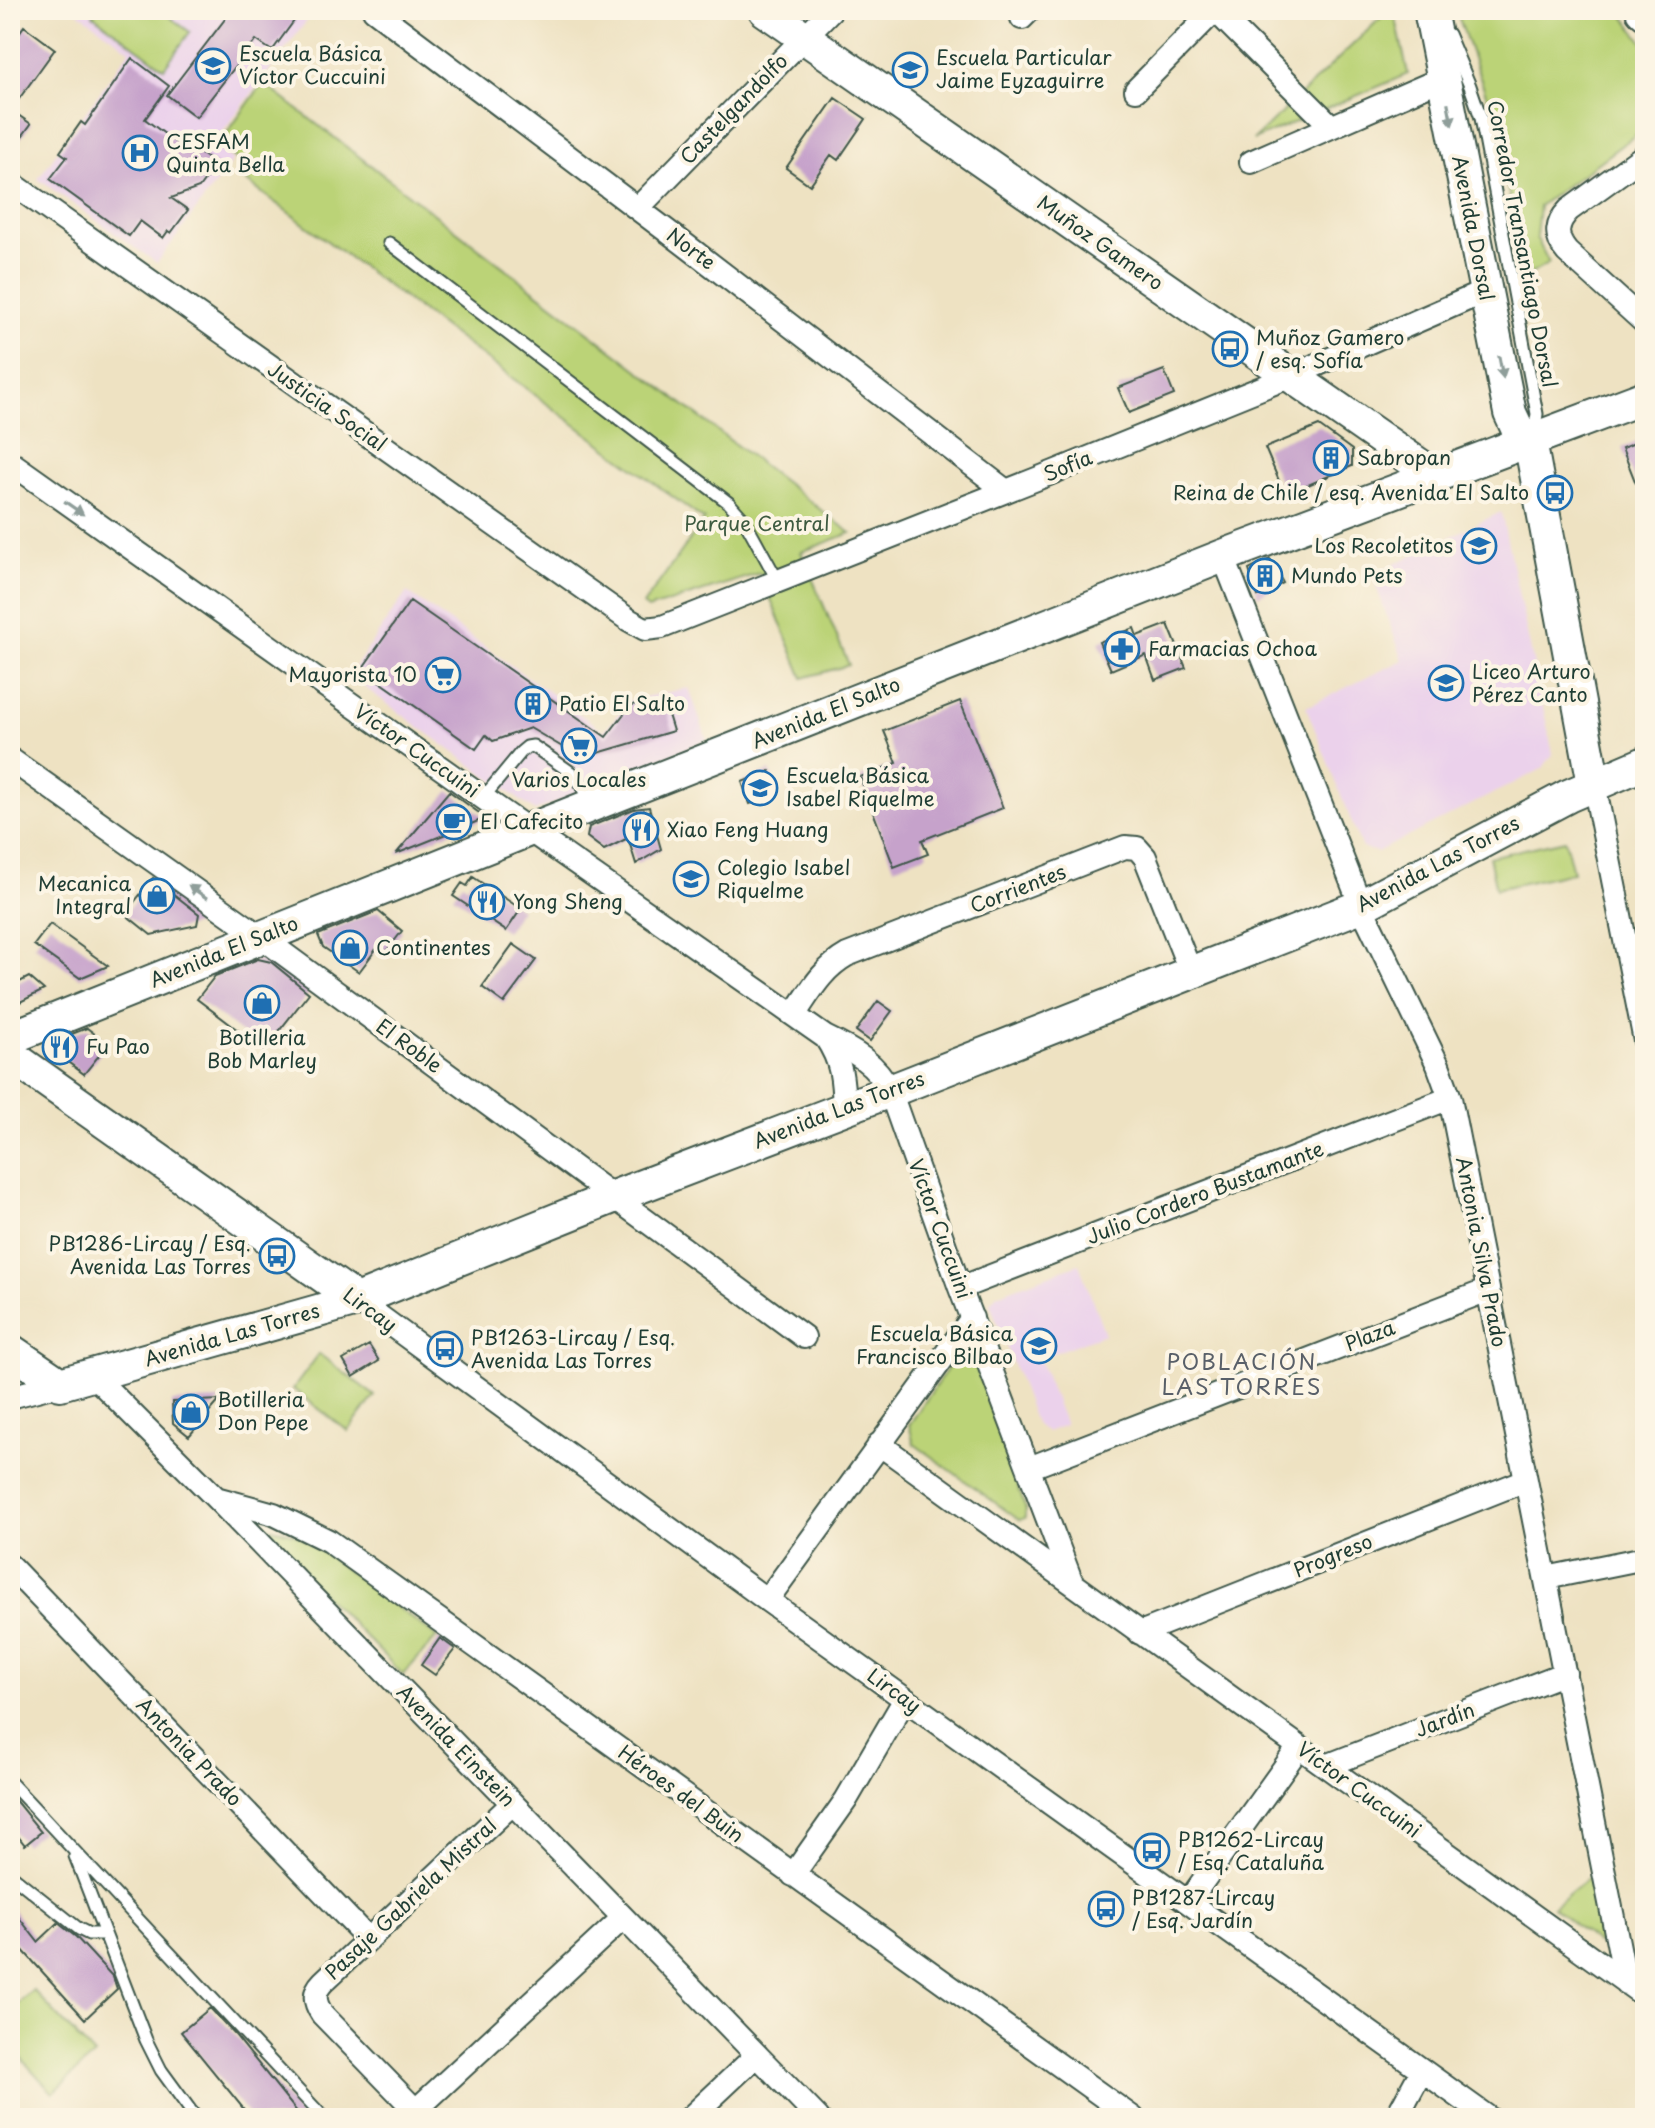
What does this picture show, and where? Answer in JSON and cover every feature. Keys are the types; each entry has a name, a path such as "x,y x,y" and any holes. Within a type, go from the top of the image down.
{"street":[{"name":"Norte","path":"374,10 1006,491"},
{"name":"Muñoz Gamero","path":"765,10 1435,476"},
{"name":"Castelgandolfo","path":"638,208 831,10"},
{"path":"1136,90 1215,10 1331,126"},
{"name":"Avenida Dorsal","path":"1430,10 1510,413 1517,428 1530,441"},
{"path":"1251,162 1443,78"},
{"path":"1645,155 1569,210 1561,217 1557,230 1558,238 1567,252 1645,323"},
{"name":"Justicia Social","path":"10,182 645,629"},
{"name":"Sofía","path":"645,629 662,627 1006,491 1291,376 1486,291"},
{"name":"Avenida El Salto","path":"10,1038 1223,556 1645,397"},
{"path":"1530,441 1594,784 1638,970 1645,1041"},
{"name":"Víctor Cuccuini","path":"10,462 483,798 877,1070 890,1091 960,1288 1072,1583"},
{"name":"Antonia Silva Prado","path":"1223,556 1361,906 1438,1065 1450,1098 1626,1983"},
{"name":"El Roble","path":"10,759 261,937 804,1337"},
{"name":"Avenida Las Torres","path":"10,1397 357,1300 1361,906 1541,810 1645,763"},
{"name":"Corrientes","path":"794,1015 820,977 832,964 847,955 1125,847 1137,848 1145,857 1191,973"},
{"path":"825,1037 841,1067 844,1109"},
{"name":"Lircay","path":"10,1055 357,1300 767,1600 1489,2118"},
{"name":"Julio Cordero Bustamante","path":"960,1288 1450,1098"},
{"path":"302,1261 305,1276 304,1314"},
{"name":"Plaza","path":"1029,1468 1488,1290"},
{"path":"767,1600 972,1318"},
{"path":"10,1350 60,1384"},
{"name":"Avenida Einstein","path":"93,1375 818,2118"},
{"name":"Víctor Cuccuini","path":"879,1444 1645,1996"},
{"name":"Progreso","path":"1140,1633 1526,1480"},
{"name":"Héroes del Buin","path":"216,1498 274,1514 329,1541 1133,2118"},
{"path":"1546,1578 1645,1558"},
{"name":"Antonia Prado","path":"10,1566 368,1939"},
{"name":"Jardín","path":"1326,1766 1565,1673"},
{"path":"793,1875 846,1800 905,1699"},
{"path":"1188,1902 1299,1747"},
{"name":"Pasaje Gabriela Mistral","path":"419,2114 322,2014 315,1997 316,1991 512,1804"},
{"path":"419,2114 623,1918"},
{"path":"690,2118 757,2055"},
{"path":"1396,2118 1422,2070"}],"lane":[{"name":"Corredor Transantiago Dorsal","path":"1442,10 1448,37 1481,118 1487,147 1537,414 1530,441"},
{"path":"389,243 729,503 745,521 778,581"},
{"path":"483,798 521,752 533,746 572,773 595,804"},
{"path":"10,1782 324,2118"},
{"path":"72,1848 146,2040 161,2070 196,2118"},
{"path":"10,1874 79,1929 89,1934 105,1934"}],"shaded area":[{"path":"75,10 315,10 213,145 233,160 157,263 38,179 130,50"},
{"name":"Liceo Arturo Pérez Canto","path":"1501,512 1553,754 1542,769 1377,852 1362,848 1306,707 1403,660 1372,575"},
{"path":"407,592 604,731 630,700 689,688 707,740 535,811 349,676"},
{"name":"Escuela Básica Francisco Bilbao","path":"1079,1264 1105,1334 1039,1358 1065,1425 1047,1432 1036,1425 990,1303 997,1294"}],"green space":[{"path":"96,10 160,10 190,32 164,68 93,15"},
{"path":"1389,10 1394,10 1408,74 1253,140"},
{"path":"1456,10 1620,10 1645,45 1645,128 1539,206 1536,237 1549,263 1527,276 1488,100"},
{"name":"Parque Central","path":"263,83 851,533 801,552 849,665 803,678 760,573 648,609 643,605 704,520 242,178 249,169 219,144"},
{"path":"1565,840 1573,872 1496,889 1489,857"},
{"path":"319,1354 375,1396 348,1431 293,1389"},
{"path":"969,1359 976,1366 1025,1507 1025,1518 1019,1520 914,1444 909,1425 952,1362"},
{"path":"253,1523 299,1535 437,1637 403,1675"},
{"path":"1589,1877 1603,1939 1597,1943 1553,1907"},
{"path":"33,1990 94,2055 53,2093 10,2046 10,2011"}],"building":[{"path":"232,10 302,10 272,51 256,40 196,117 167,95"},
{"path":"24,26 55,49 11,110 31,124 10,153 10,46"},
{"name":"CESFAM Quinta Bella","path":"132,58 169,86 145,119 190,153 193,148 216,165 199,188 171,198 188,210 171,233 168,231 163,238 140,221 129,236 50,179 67,157 60,152 81,122 85,125"},
{"path":"835,98 866,119 838,160 831,155 810,185 786,168"},
{"path":"1164,370 1174,395 1129,413 1118,388"},
{"path":"1319,426 1352,450 1352,466 1285,495 1265,448"},
{"path":"1645,439 1645,504 1644,504 1622,448"},
{"name":"Mundo Pets","path":"1270,559 1283,583 1258,596 1249,570"},
{"name":"Mayorista 10","path":"410,601 606,737 630,706 643,701 646,710 665,705 673,731 581,758 530,728 493,741 486,735 476,749 362,669"},
{"path":"1168,624 1186,668 1155,680 1146,655 1111,670 1099,642 1134,628 1137,636"},
{"path":"960,701 1003,808 922,840 928,854 894,867 860,777 897,763 884,731"},
{"name":"Escuela Básica Isabel Riquelme","path":"770,771 778,793 750,804 742,782"},
{"path":"449,791 486,818 396,854"},
{"name":"Xiao Feng Huang","path":"649,807 661,849 636,864 628,838 604,850 587,837 589,827 634,809"},
{"name":"Yong Sheng","path":"473,877 521,909 506,931 453,896 462,883 467,886"},
{"name":"Mecanica Integral","path":"153,878 199,914 197,925 151,935 125,914"},
{"path":"378,911 402,931 385,953 377,948 359,972 323,947 318,935"},
{"path":"50,924 108,966 80,978 34,945"},
{"path":"513,944 536,960 504,1003 482,987"},
{"name":"Botilleria Bob Marley","path":"258,959 271,962 309,993 264,1050 197,999 215,976"},
{"path":"29,977 44,990 18,1003 10,994 10,987"},
{"path":"878,1001 892,1011 870,1041 856,1031"},
{"path":"87,1028 108,1044 84,1074 53,1051 54,1041"},
{"path":"369,1345 379,1361 353,1377 343,1360"},
{"name":"Botilleria Don Pepe","path":"220,1400 189,1436 173,1423 172,1402"},
{"path":"440,1638 455,1649 435,1675 421,1665"},
{"path":"10,1794 41,1832 25,1845 10,1826"},
{"path":"10,1906 38,1942 58,1923 76,1937 113,1977 117,1989 85,2019 10,1936"},
{"path":"210,2008 302,2118 251,2118 181,2032"}],"place":[{"name":"Escuela Básica Víctor Cuccuini","path":"213,66"},
{"name":"Escuela Particular Jaime Eyzaguirre","path":"910,70"},
{"name":"CESFAM Quinta Bella","path":"140,153"},
{"name":"Muñoz Gamero / esq. Sofía","path":"1230,349"},
{"name":"Sabropan","path":"1331,458"},
{"name":"Reina de Chile / esq. Avenida El Salto","path":"1555,493"},
{"name":"Los Recoletitos","path":"1479,546"},
{"name":"Mundo Pets","path":"1265,576"},
{"name":"Farmacias Ochoa","path":"1122,649"},
{"name":"Mayorista 10","path":"443,675"},
{"name":"Liceo Arturo Pérez Canto","path":"1446,683"},
{"name":"Patio El Salto","path":"533,704"},
{"name":"Varios Locales","path":"579,746"},
{"name":"Escuela Básica Isabel Riquelme","path":"760,788"},
{"name":"El Cafecito","path":"454,822"},
{"name":"Xiao Feng Huang","path":"641,830"},
{"name":"Colegio Isabel Riquelme","path":"691,879"},
{"name":"Mecanica Integral","path":"157,896"},
{"name":"Yong Sheng","path":"487,902"},
{"name":"Continentes","path":"350,948"},
{"name":"Botilleria Bob Marley","path":"262,1003"},
{"name":"Fu Pao","path":"60,1047"},
{"name":"PB1286-Lircay / Esq. Avenida Las Torres","path":"277,1256"},
{"name":"Escuela Básica Francisco Bilbao","path":"1039,1346"},
{"name":"PB1263-Lircay / Esq. Avenida Las Torres","path":"445,1349"},
{"name":"Botilleria Don Pepe","path":"191,1412"},
{"name":"PB1262-Lircay / Esq. Cataluña","path":"1152,1851"},
{"name":"PB1287-Lircay / Esq. Jardín","path":"1106,1909"}],"district":[{"name":"POBLACIÓN LAS TORRES","path":"1242,1374"}]}
